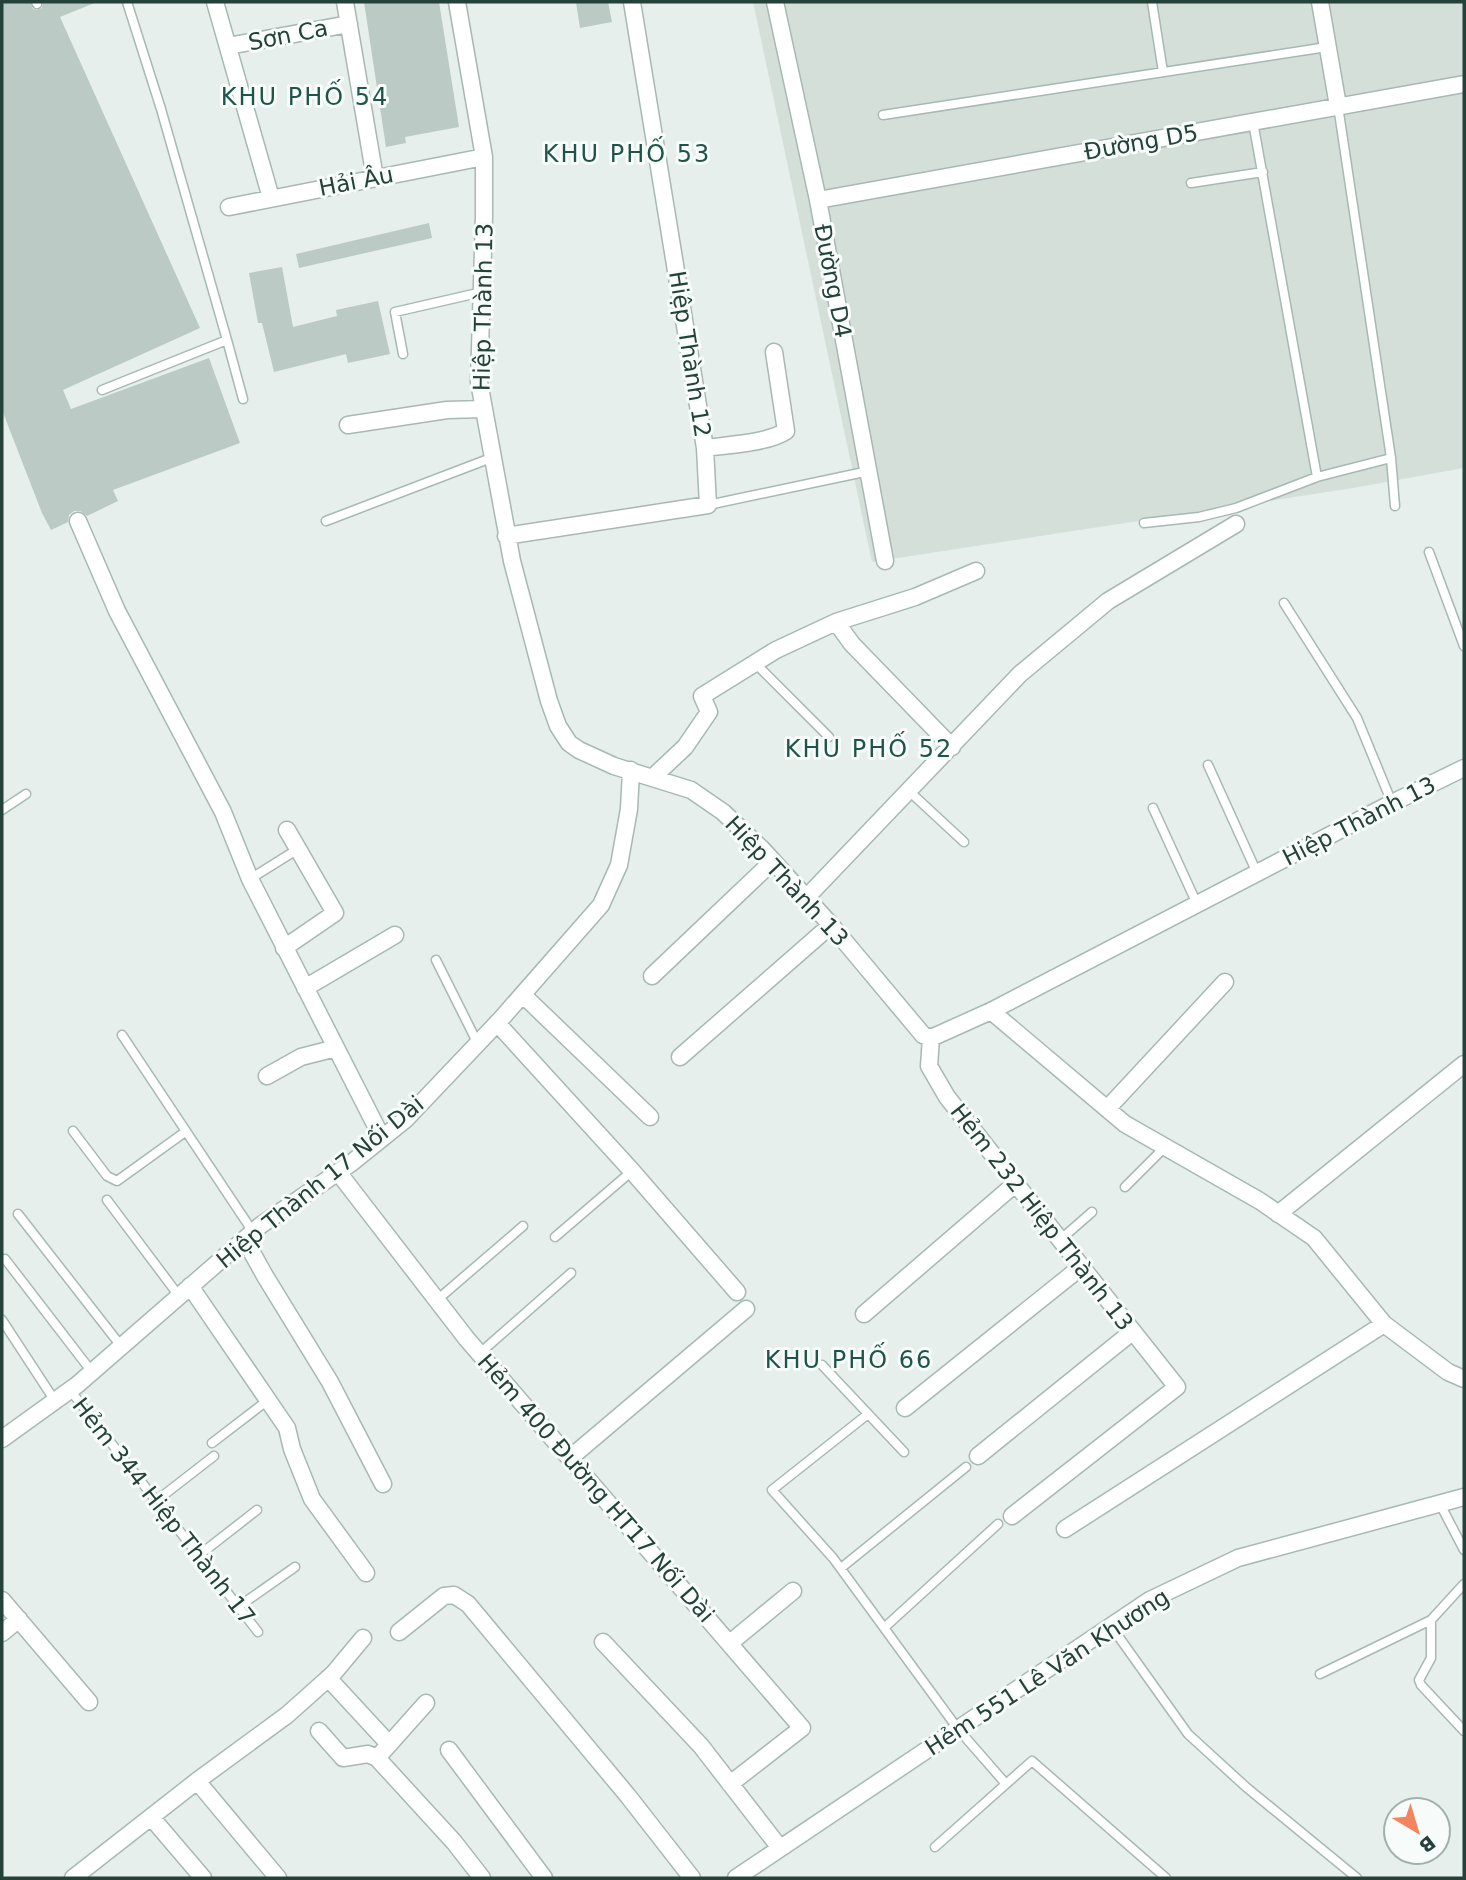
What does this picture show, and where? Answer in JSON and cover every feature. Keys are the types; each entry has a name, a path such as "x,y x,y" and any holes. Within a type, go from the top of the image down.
{"street":[{"path":"215,2 271,198"},
{"path":"345,2 375,178"},
{"name":"Hiệp Thành 13","path":"457,2 484,157 479,382 506,536 558,726 569,743 579,750 614,766 691,790 723,812 773,861 831,925 923,1035 931,1038 991,1011 1464,768"},
{"name":"Hiệp Thành 12","path":"632,2 705,448 708,505"},
{"name":"Đường D4","path":"775,2 818,200 885,561"},
{"path":"1320,2 1338,106"},
{"name":"Sơn Ca","path":"228,46 349,24"},
{"name":"Đường D5","path":"818,200 1464,84"},
{"name":"Hải Âu","path":"229,206 484,157"},
{"path":"705,448 759,439 786,430 774,352"},
{"path":"348,425 447,410 483,409"},
{"path":"506,536 708,505"},
{"path":"78,521 117,611 223,812 250,879 382,1138"},
{"path":"806,898 1020,674 1108,601 1236,524"},
{"path":"652,778 685,747 709,712 702,696 776,650 836,622 915,597 976,571"},
{"path":"836,622 852,644 952,747"},
{"name":"Hiệp Thành 17 Nối Dài","path":"2,1439 92,1372 261,1225 338,1172 406,1119 478,1044 601,905 619,865 629,809 631,771"},
{"path":"284,948 335,913 287,830"},
{"path":"652,976 773,861"},
{"path":"680,1057 831,925"},
{"path":"305,988 394,936"},
{"path":"1107,1109 1225,982"},
{"path":"523,995 650,1117"},
{"path":"991,1011 1125,1124 1314,1238 1384,1324 1448,1372 1464,1379"},
{"path":"497,1023 632,1171 737,1292"},
{"name":"Hẻm 232 Hiệp Thành 13","path":"931,1038 929,1066 947,1097 1177,1387 1005,1520"},
{"path":"267,1076 301,1057 336,1048"},
{"path":"1278,1214 1464,1064"},
{"name":"Hẻm 400 Đường HT17 Nối Dài","path":"338,1172 480,1353 802,1728 730,1784"},
{"path":"864,1314 1015,1184"},
{"path":"249,1236 265,1276 330,1382 383,1484"},
{"path":"905,1408 1081,1267"},
{"path":"185,1291 287,1427 292,1449 312,1499 366,1573"},
{"path":"569,1458 746,1309"},
{"path":"1065,1529 1384,1324"},
{"path":"972,1462 1132,1332"},
{"name":"Hẻm 551 Lê Văn Khương","path":"736,1878 1150,1600 1238,1559 1464,1497"},
{"path":"730,1643 793,1591"},
{"path":"399,1632 444,1596 454,1595 468,1604 628,1796 692,1878"},
{"path":"2,1600 89,1702"},
{"path":"2,1633 19,1619"},
{"path":"73,1878 287,1715 328,1678 363,1638"},
{"path":"603,1642 701,1746 780,1848"},
{"path":"328,1678 389,1744"},
{"path":"377,1758 426,1703"},
{"path":"319,1731 343,1758 368,1754 377,1758 454,1842 482,1878"},
{"path":"449,1750 544,1878"},
{"path":"197,1781 278,1878"},
{"path":"151,1816 203,1878"}],"lane":[{"path":"127,2 161,109 243,399"},
{"path":"1153,2 1163,72"},
{"path":"883,115 1327,47"},
{"path":"1338,106 1391,458 1395,506"},
{"path":"1253,122 1317,477"},
{"path":"1191,183 1263,172"},
{"path":"403,354 395,312 482,292"},
{"path":"102,390 227,340"},
{"path":"326,521 491,458"},
{"path":"1144,523 1199,517 1236,508 1317,477 1391,458"},
{"path":"708,505 869,471"},
{"path":"1429,552 1464,646"},
{"path":"1284,603 1357,718 1392,803"},
{"path":"755,663 829,737"},
{"path":"1208,765 1257,873"},
{"path":"909,791 964,842"},
{"path":"2,810 26,794"},
{"path":"1153,808 1197,904"},
{"path":"250,879 298,849"},
{"path":"436,960 478,1044"},
{"path":"122,1035 249,1236"},
{"path":"73,1131 107,1176 117,1181 185,1132"},
{"path":"1125,1187 1164,1147"},
{"path":"555,1237 632,1171"},
{"path":"107,1200 185,1291"},
{"path":"1060,1240 1091,1212"},
{"path":"18,1214 121,1346"},
{"path":"437,1300 523,1226"},
{"path":"5,1259 92,1372"},
{"path":"480,1353 571,1273"},
{"path":"2,1320 55,1401"},
{"path":"822,1365 904,1452"},
{"name":"Hẻm 344 Hiệp Thành 17","path":"70,1390 258,1632"},
{"path":"212,1443 268,1400"},
{"path":"868,1414 772,1490 841,1568 958,1729 1006,1784"},
{"path":"156,1501 214,1456"},
{"path":"841,1568 972,1462"},
{"path":"1440,1504 1464,1550"},
{"path":"198,1556 257,1510"},
{"path":"886,1627 1005,1520"},
{"path":"238,1607 295,1567"},
{"path":"1320,1674 1431,1620 1464,1584"},
{"path":"1431,1620 1431,1658 1419,1680 1464,1731"},
{"path":"1111,1626 1188,1734 1246,1787 1357,1878"},
{"path":"935,1846 1032,1761 1166,1878"}],"shaded area":[{"path":"753,2 1464,2 1464,468 1353,488 872,562"}],"building":[{"path":"2,2 30,2 33,9 37,10 42,8 43,2 97,2 60,17 200,328 63,390 71,409 209,358 240,443 113,490 118,501 87,516 80,511 74,511 69,515 68,522 51,530 2,410"},
{"path":"364,2 439,2 459,127 405,137 406,143 386,147"},
{"path":"576,2 608,2 612,22 580,28"},
{"path":"429,223 432,238 299,268 296,254"},
{"path":"282,267 293,327 337,316 336,310 378,301 390,354 348,363 346,354 274,372 262,323 258,323 249,273"}],"district":[{"name":"KHU PHỐ 54","path":"305,97"},
{"name":"KHU PHỐ 53","path":"627,154"},
{"name":"KHU PHỐ 52","path":"869,749"},
{"name":"KHU PHỐ 66","path":"849,1360"}]}
